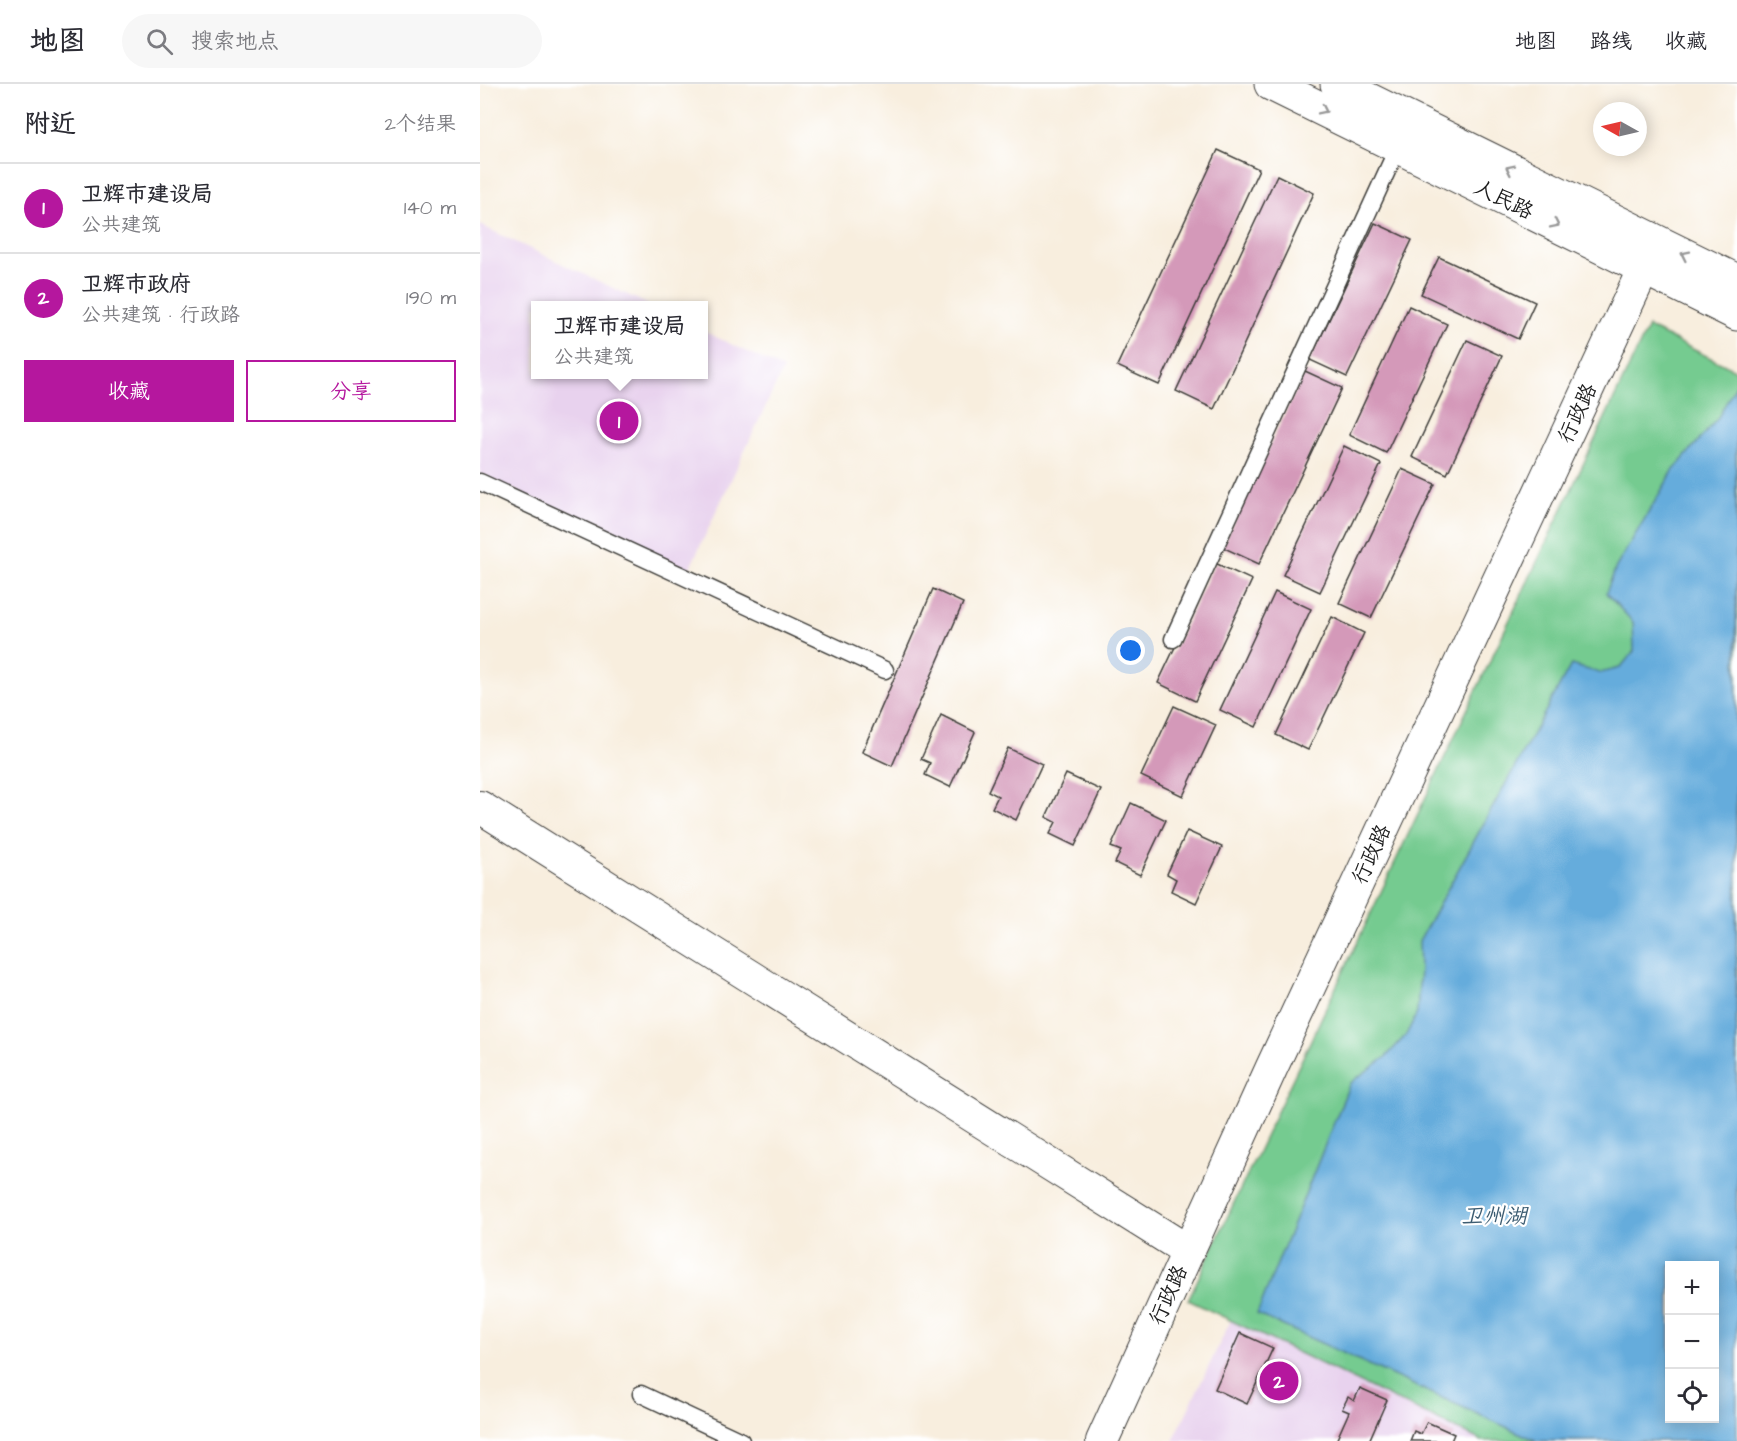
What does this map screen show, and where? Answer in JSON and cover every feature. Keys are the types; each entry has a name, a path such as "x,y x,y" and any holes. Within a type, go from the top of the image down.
{"street":[{"name":"人民路","path":"1271,84 1737,314"},
{"name":"人民路","path":"1337,84 1737,281"},
{"name":"行政路","path":"1105,1440 1281,1047 1644,268"},
{"path":"480,807 1188,1251"}],"lane":[{"path":"1173,639 1398,147"},
{"path":"480,482 885,670"},
{"path":"641,1394 741,1441"}],"shaded area":[{"path":"480,225 641,301 531,301 531,379 708,379 708,333 783,369 688,572 480,474"},
{"path":"1231,1320 1482,1441 1173,1441"}],"green space":[{"name":"卫州湖","path":"1648,327 1737,371 1737,1441 1482,1441 1188,1300"}],"water":[{"name":"卫州湖","path":"1736,385 1737,1441 1537,1441 1257,1314 1350,1083 1386,1057 1406,1035 1417,1013 1420,970 1419,941 1571,665 1600,673 1620,668 1634,651 1633,622 1606,593 1616,567 1673,471 1717,419"}],"building":[{"path":"1218,150 1259,169 1159,385 1117,366"},
{"path":"1277,175 1314,193 1214,409 1176,391"},
{"path":"1375,223 1412,240 1347,377 1310,360"},
{"path":"1439,257 1535,302 1518,339 1421,294"},
{"path":"1409,306 1447,324 1386,453 1349,435"},
{"path":"1467,340 1502,356 1447,474 1412,457"},
{"path":"1305,371 1342,388 1259,564 1222,547"},
{"path":"1344,446 1381,464 1320,592 1283,575"},
{"path":"1402,469 1435,484 1371,618 1339,603"},
{"path":"1215,563 1252,580 1195,701 1158,683"},
{"path":"933,589 963,603 892,766 862,752"},
{"path":"1275,592 1311,609 1256,727 1220,710"},
{"path":"1332,617 1364,633 1308,750 1276,735"},
{"path":"1174,706 1216,725 1183,796 1141,776"},
{"path":"941,715 975,732 950,787 925,775 930,763 921,759"},
{"path":"1008,748 1042,764 1016,820 992,808 998,796 988,791"},
{"path":"1066,774 1101,790 1075,846 1050,834 1056,822 1046,817"},
{"path":"1131,803 1166,820 1140,875 1115,863 1121,851 1111,847"},
{"path":"1187,831 1222,847 1196,903 1171,891 1176,879 1167,874"},
{"path":"1240,1333 1273,1348 1247,1404 1215,1389"},
{"path":"1360,1388 1387,1400 1369,1441 1336,1441 1349,1412 1342,1409 1348,1397 1354,1401"},
{"path":"1427,1422 1454,1434 1451,1441 1410,1441 1414,1431 1421,1434"}],"place":[{"name":"卫辉市建设局","path":"619,421"},
{"name":"卫辉市政府","path":"1279,1381"}]}
